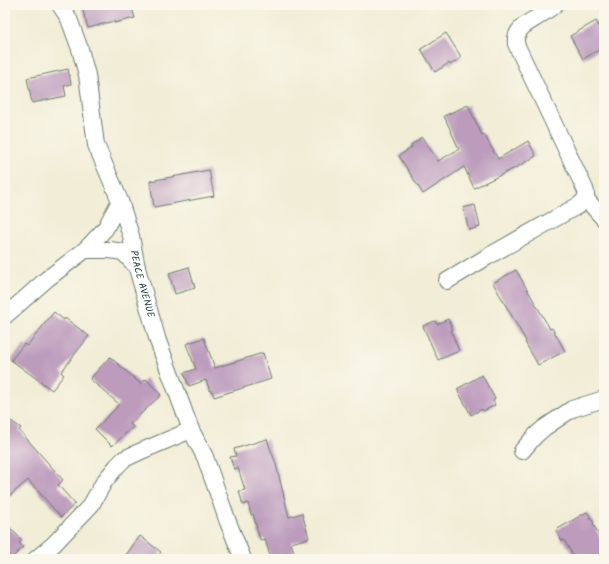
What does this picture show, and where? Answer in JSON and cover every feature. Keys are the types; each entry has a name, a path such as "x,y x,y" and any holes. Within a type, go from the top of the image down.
{"street":[{"name":"PEACE AVENUE","path":"60,5 69,19 80,49 87,75 96,145 120,201 131,236 137,268 158,341 191,430 205,457 243,559"},
{"path":"447,281 580,205 586,199 587,193 516,44 518,33 522,27 555,5"},
{"path":"586,199 604,218"},
{"path":"5,316 47,279 85,250 105,229 120,201"},
{"path":"85,250 110,250 123,252 137,268"},
{"path":"522,451 544,428 572,409 604,399"},
{"path":"36,559 53,545 90,505 104,482 124,459 191,430"}],"building":[{"path":"81,5 131,5 135,18 114,23 114,21 88,28"},
{"path":"596,21 604,36 604,47 583,59 570,36"},
{"path":"446,33 461,58 450,65 449,63 435,72 421,49"},
{"path":"68,69 71,84 64,86 66,96 32,103 27,78"},
{"path":"468,105 482,135 484,134 498,159 528,141 536,156 474,188 464,167 423,194 399,156 412,147 411,145 422,137 438,161 459,149 444,116"},
{"path":"209,170 214,196 154,207 150,181"},
{"path":"475,205 480,227 469,230 463,208"},
{"path":"189,267 195,288 175,294 169,273"},
{"path":"516,270 550,329 552,328 565,351 538,365 493,283"},
{"path":"54,312 64,320 65,318 89,336 61,372 64,375 52,390 11,360 24,344 27,346"},
{"path":"448,319 459,351 438,360 423,326 435,321 437,324"},
{"path":"204,338 215,368 263,353 271,379 214,397 206,380 189,386 184,373 196,369 186,344"},
{"path":"110,357 141,384 146,379 161,395 130,424 133,427 112,446 95,429 119,404 90,379"},
{"path":"482,375 495,399 493,400 495,405 484,411 482,409 471,415 457,389"},
{"path":"5,417 21,428 19,430 63,480 58,485 75,504 61,517 28,480 5,500"},
{"path":"267,439 276,464 289,517 302,513 309,538 291,543 296,559 271,559 265,539 260,540 253,514 251,515 248,503 243,505 239,491 245,490 238,468 234,469 230,457 236,456 234,449"},
{"path":"587,512 604,544 604,559 575,559 564,540 562,541 556,530"},
{"path":"5,523 22,540 19,543 23,547 12,558 5,550"},
{"path":"140,536 161,552 156,559 123,559"}]}
